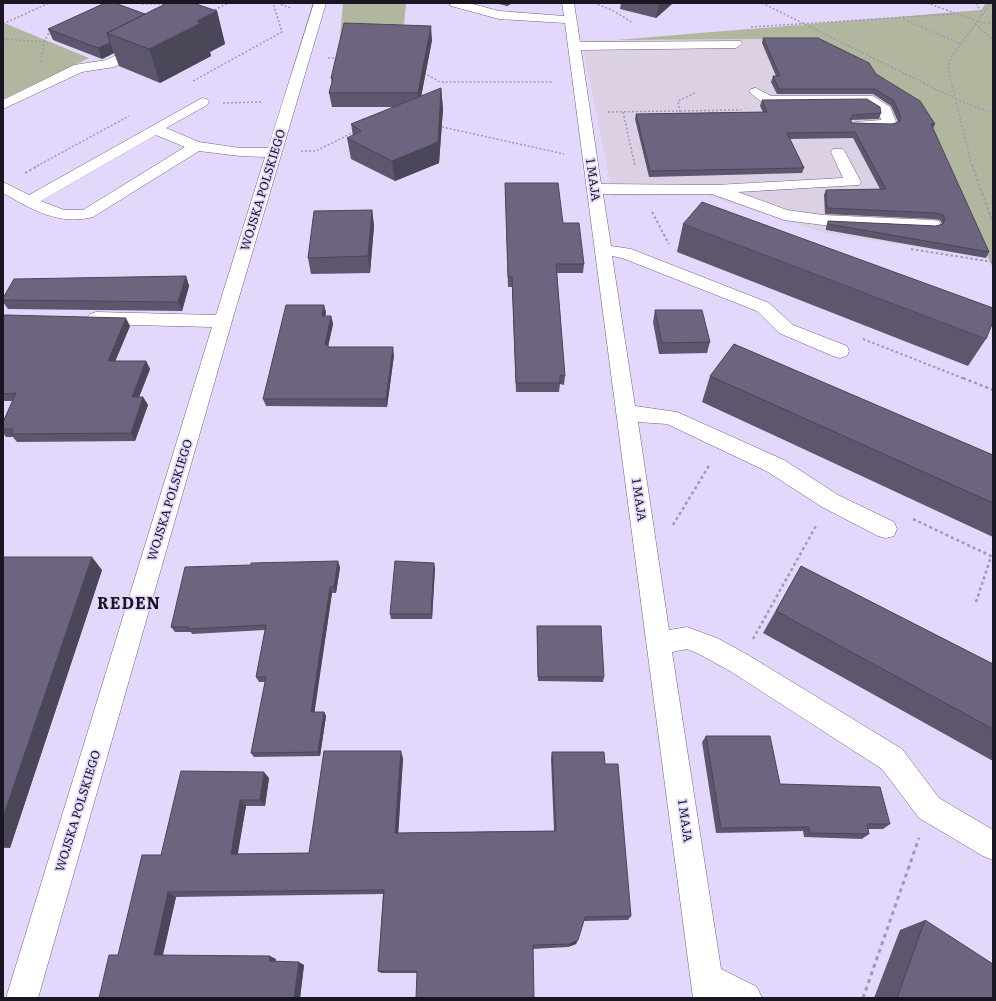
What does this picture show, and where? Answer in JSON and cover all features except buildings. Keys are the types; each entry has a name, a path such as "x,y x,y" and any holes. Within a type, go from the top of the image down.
{"street":[{"name":"WOJSKA POLSKIEGO","path":"22,998 223,322 320,3"},
{"path":"455,3 499,15 570,12"},
{"name":"1 MAJA","path":"570,12 708,988"},
{"path":"3,105 79,68 109,64 157,40"},
{"path":"574,46 736,44"},
{"path":"756,92 768,100 868,99 885,110 890,124 856,125"},
{"path":"30,201 202,102"},
{"path":"155,129 196,146 240,152 275,153"},
{"path":"3,187 50,212 68,216 87,214 196,146"},
{"path":"595,189 714,189 801,183 853,182 838,152"},
{"path":"714,189 784,215 823,220 933,225"},
{"path":"604,250 625,253 763,307 786,329 840,351"},
{"path":"80,318 223,322"},
{"path":"627,413 670,417 776,466 830,501 886,529"},
{"path":"659,643 687,638 708,646 739,663 892,759 929,808 993,846"},
{"path":"708,988 746,998"}],"path":[{"path":"3,24 49,3"},
{"path":"142,4 167,3 170,5"},
{"path":"209,13 228,3"},
{"path":"273,3 282,32"},
{"path":"277,3 291,8"},
{"path":"762,3 955,98 993,113"},
{"path":"927,3 954,14 993,24"},
{"path":"976,3 982,14"},
{"path":"991,3 951,57 948,69 975,177 993,223"},
{"path":"769,26 954,14"},
{"path":"900,18 961,44"},
{"path":"975,24 993,40"},
{"path":"38,88 44,42 50,30 58,26"},
{"path":"3,39 44,42"},
{"path":"328,58 343,58"},
{"path":"422,71 440,82 579,82"},
{"path":"681,117 678,101 696,92"},
{"path":"630,112 748,110"},
{"path":"623,112 636,170"},
{"path":"436,125 570,155 590,158"},
{"path":"298,151 316,151 355,132"},
{"path":"640,190 670,245"},
{"path":"974,259 993,262"},
{"path":"856,336 993,390"},
{"path":"646,543 666,536 723,442"},
{"path":"758,630 830,501"},
{"path":"886,529 894,511 992,557 976,602"},
{"path":"863,998 929,808"}],"shaded area":[{"path":"757,39 816,43 871,70 921,106 934,130 988,258 825,233 705,195 613,196 584,52 587,40"}],"green space":[{"path":"343,3 406,3 403,36 340,37"},
{"path":"986,3 993,3 993,268 971,221 934,130 921,107 871,70 816,43 757,39 616,40 981,10"},
{"path":"4,23 89,58 3,99"}],"district":[{"name":"REDEN","path":"129,603"}]}
